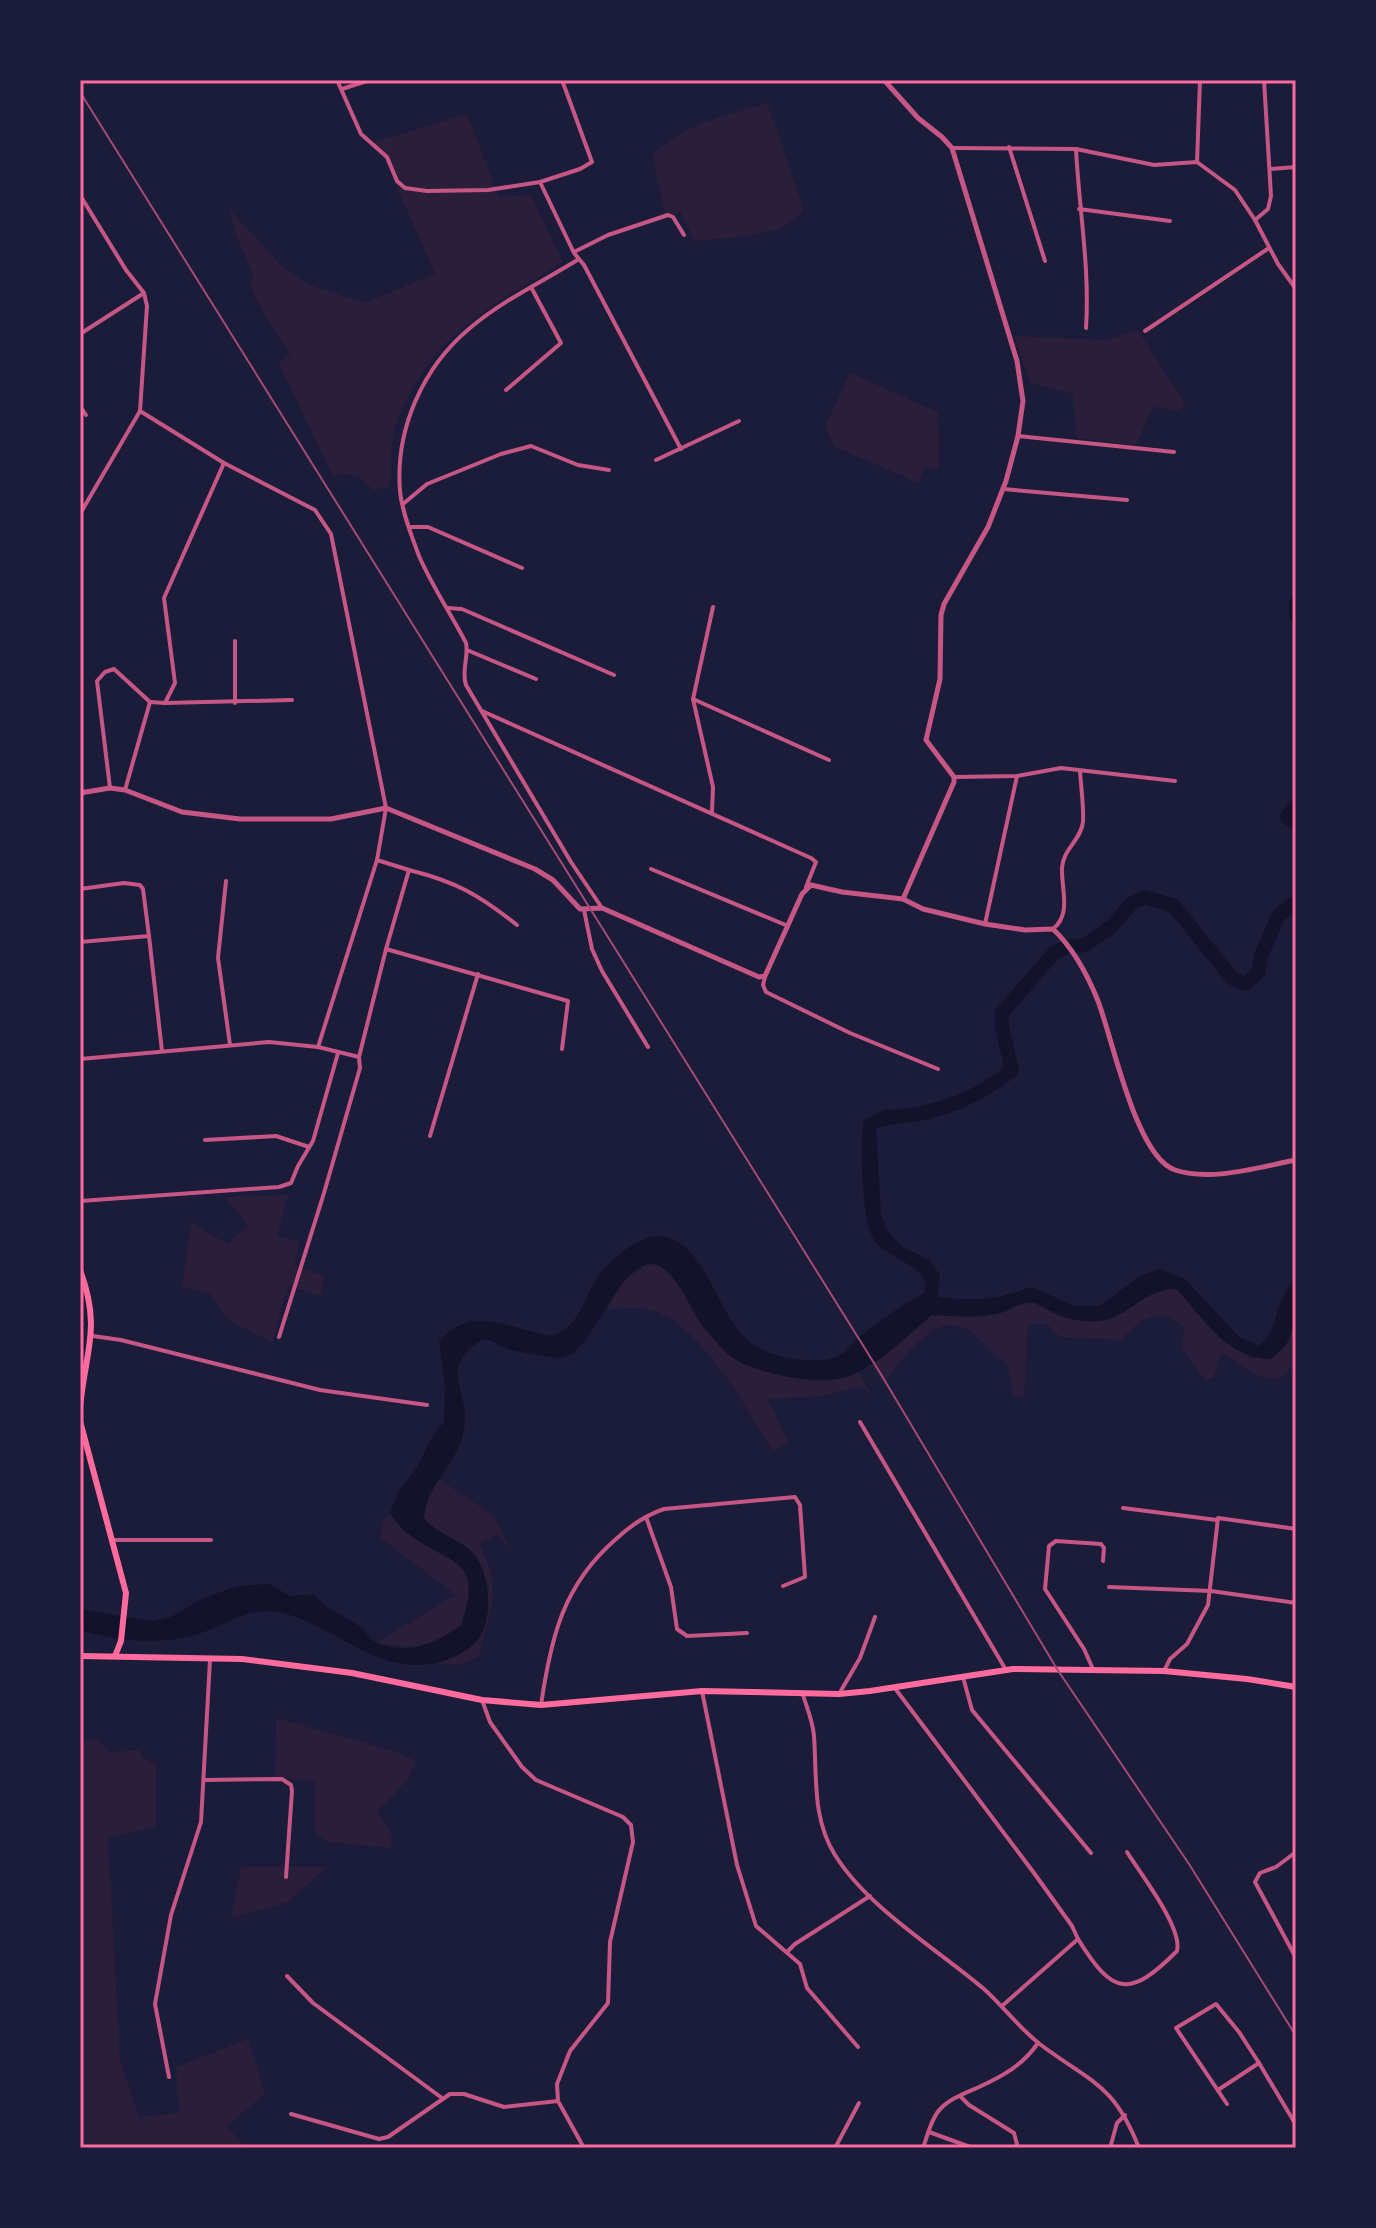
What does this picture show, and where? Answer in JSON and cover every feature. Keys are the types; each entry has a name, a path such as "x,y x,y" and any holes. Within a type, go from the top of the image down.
{"main road":[{"path":"80,1270 90,1303 93,1336 80,1408"},
{"path":"80,1421 124,1581 121,1641 115,1656"},
{"path":"80,1656 242,1659 352,1673 482,1700 541,1705 702,1691 839,1694 1006,1670 1164,1671 1296,1687"}],"street":[{"path":"337,80 361,134 387,157 397,181 408,190 488,190 540,182 592,162 562,80"},
{"path":"342,89 370,80"},
{"path":"884,80 918,118 952,148 1017,361 1023,401 1018,436 1003,489 988,527 951,590 941,615 940,679 926,740 954,777"},
{"path":"1197,162 1200,80"},
{"path":"1255,220 1270,203 1264,80"},
{"path":"1009,147 1045,261"},
{"path":"952,148 1076,149 1154,165 1197,162 1216,173 1235,190 1287,280 1296,289"},
{"path":"1076,149 1079,209 1088,281 1086,328"},
{"path":"1270,169 1296,167"},
{"path":"540,182 574,252 584,265 681,449"},
{"path":"80,195 126,270 144,293 147,306 140,411 80,514"},
{"path":"1079,209 1170,221"},
{"path":"574,252 608,235 668,215 673,217 684,235"},
{"path":"1145,331 1269,248"},
{"path":"579,259 497,307 445,351 421,388 404,434 401,478 403,504 419,555 467,650 464,678 571,862 602,908"},
{"path":"506,390 561,343 531,287"},
{"path":"80,334 144,293"},
{"path":"80,406 86,415"},
{"path":"140,411 224,463 315,510 331,534 386,808 377,860 318,1047"},
{"path":"656,460 739,421"},
{"path":"1018,436 1174,452"},
{"path":"403,504 427,484 501,454 531,446 578,465 609,470"},
{"path":"165,703 175,683 164,598 224,463"},
{"path":"1003,489 1127,500"},
{"path":"411,527 428,527 522,568"},
{"path":"712,812 713,787 693,699 713,607"},
{"path":"448,608 462,609 614,675"},
{"path":"235,641 235,703"},
{"path":"467,650 536,679"},
{"path":"110,788 97,681 105,672 114,669 150,702 292,700"},
{"path":"693,699 829,760"},
{"path":"125,790 150,702"},
{"path":"480,709 815,860 806,887 765,976 763,985 766,992 850,1033 938,1069"},
{"path":"954,777 1017,776 1061,768 1175,781"},
{"path":"1055,930 1064,915 1064,855 1083,825 1080,771"},
{"path":"985,924 1017,776"},
{"path":"903,899 954,777"},
{"path":"80,782 81,792 110,788 125,790 182,812 240,819 331,819 386,808 535,869 553,880 584,910 592,949 602,971 648,1047"},
{"path":"377,860 468,890 517,925"},
{"path":"651,869 788,926"},
{"path":"279,1337 360,1068 359,1057 409,870"},
{"path":"226,881 218,958 230,1045"},
{"path":"80,889 130,883 143,889 162,1051"},
{"path":"806,887 816,885 842,892 903,899 935,913 985,924 1025,930 1055,930"},
{"path":"584,910 602,908 759,977 765,976"},
{"path":"1055,930 1098,1002 1141,1128 1159,1160 1174,1169 1197,1173 1221,1173 1296,1160"},
{"path":"80,942 149,936"},
{"path":"386,949 568,1001 562,1049"},
{"path":"430,1136 478,974"},
{"path":"80,1059 269,1042 318,1047 359,1057"},
{"path":"80,1201 279,1187 294,1180 309,1147 338,1053"},
{"path":"205,1140 276,1136 309,1147"},
{"path":"93,1336 121,1340 320,1390 427,1405"},
{"path":"860,1422 1006,1670"},
{"path":"541,1705 552,1643 572,1589 611,1543 646,1517 664,1509 795,1497 800,1505 805,1577 783,1586"},
{"path":"1123,1508 1217,1520 1226,1518 1296,1529"},
{"path":"646,1517 671,1587 677,1629 687,1636 747,1633"},
{"path":"1164,1671 1170,1659 1187,1644 1208,1605 1217,1520"},
{"path":"112,1540 211,1540"},
{"path":"1093,1669 1084,1649 1045,1589 1044,1581 1049,1546 1056,1541 1101,1544 1104,1548 1103,1561"},
{"path":"1109,1587 1211,1591 1296,1603"},
{"path":"839,1694 860,1658 875,1617"},
{"path":"169,2077 165,2045 155,2011 155,1997 171,1915 201,1822 210,1660"},
{"path":"962,1675 972,1710 1091,1853"},
{"path":"894,1687 1072,1926 1098,1967 1120,1985 1134,1984 1177,1951 1179,1940 1168,1916 1127,1852"},
{"path":"702,1691 737,1865 754,1922 759,1931 804,1969 807,1988 858,2047"},
{"path":"803,1695 814,1733 816,1802 834,1854 847,1872 870,1896 1002,2006 1038,2043 1107,2092 1125,2115 1139,2148"},
{"path":"482,1700 490,1722 522,1767 536,1780 623,1817 632,1829 632,1854 610,1942 608,2003 567,2057 557,2084 558,2101 581,2147"},
{"path":"205,1780 277,1779 291,1785 286,1877"},
{"path":"1296,1852 1276,1867 1260,1873 1255,1882 1296,1958"},
{"path":"787,1952 870,1896"},
{"path":"1002,2006 1078,1939"},
{"path":"287,1976 313,2003 442,2098"},
{"path":"1227,2104 1176,2028 1216,2004 1239,2032 1296,2125"},
{"path":"923,2148 936,2113 960,2095 1007,2074 1038,2043"},
{"path":"1218,2090 1259,2063"},
{"path":"291,2114 379,2139 388,2137 450,2094 464,2094 495,2105 513,2107 558,2101"},
{"path":"960,2095 969,2105 1014,2133 1018,2148"},
{"path":"835,2148 859,2103"},
{"path":"1110,2148 1117,2123 1125,2115"},
{"path":"929,2132 973,2148"}],"shaded area":[{"path":"767,103 804,211 782,227 768,232 695,241 680,211 674,215 665,212 652,156 663,145 690,129"},
{"path":"467,114 499,197 531,195 563,262 477,316 440,349 411,392 397,424 391,449 390,487 373,490 357,475 332,474 278,362 290,354 253,291 249,281 254,277 229,209 280,264 307,284 364,303 435,274 384,158 368,144"},
{"path":"1138,330 1185,403 1180,410 1153,407 1136,445 1076,438 1073,394 1030,383 1014,336 1107,340"},
{"path":"850,373 938,412 939,469 925,467 919,483 835,447 825,427"},
{"path":"886,1109 911,1115 906,1121 876,1128 881,1216 888,1231 901,1246 929,1260 940,1275 938,1297 985,1299 1031,1287 1075,1306 1100,1306 1140,1276 1159,1269 1185,1279 1239,1337 1259,1346 1271,1331 1284,1295 1296,1279 1294,1318 1288,1342 1271,1359 1242,1352 1218,1335 1177,1289 1155,1293 1119,1315 1099,1321 1067,1318 1030,1302 991,1315 932,1315 886,1354 854,1374 831,1380 798,1378 764,1371 734,1358 702,1325 673,1278 657,1265 649,1264 624,1281 582,1344 571,1354 559,1358 526,1353 483,1339 460,1361 458,1382 464,1406 463,1434 454,1456 430,1495 424,1518 468,1548 484,1573 488,1612 481,1635 468,1649 453,1658 428,1664 394,1662 361,1650 299,1618 270,1611 250,1614 201,1633 172,1640 124,1639 80,1630 80,1609 152,1621 171,1617 202,1599 237,1586 269,1584 290,1596 314,1594 378,1644 412,1648 451,1632 461,1625 467,1602 469,1586 465,1574 448,1557 406,1532 390,1513 398,1493 444,1422 445,1384 439,1341 450,1331 473,1321 495,1322 547,1335 561,1332 575,1319 599,1275 610,1263 634,1244 658,1236 674,1240 687,1249 708,1278 735,1326 755,1346 800,1360 825,1360 839,1356 874,1325 924,1293 922,1276 887,1252 873,1238 866,1214 862,1163 864,1120"},
{"path":"288,1195 277,1236 300,1241 294,1266 325,1276 320,1296 288,1286 272,1342 230,1321 209,1293 182,1287 191,1223 228,1244 248,1225 225,1197"},
{"path":"647,1264 657,1266 674,1278 702,1325 738,1361 808,1380 829,1380 858,1372 871,1393 859,1387 822,1396 768,1399 788,1441 773,1451 721,1370 688,1332 670,1318 651,1310 607,1309 623,1282"},
{"path":"1162,1288 1176,1289 1223,1341 1253,1359 1290,1338 1296,1307 1295,1353 1287,1373 1279,1378 1267,1378 1249,1371 1222,1353 1213,1378 1205,1380 1181,1348 1184,1328 1175,1320 1158,1315 1143,1320 1121,1340 1060,1337 1047,1324 1028,1324 1024,1397 1013,1396 1008,1365 976,1336 961,1327 947,1325 922,1338 883,1383 871,1364 932,1315 984,1317 1033,1302 1059,1315 1115,1317"},
{"path":"439,1479 493,1515 511,1550 497,1535 479,1544 491,1575 492,1600 480,1656 461,1665 437,1664 475,1643 489,1589 473,1553 435,1529 424,1518 429,1493"},
{"path":"390,1513 406,1532 458,1565 469,1586 461,1625 421,1646 376,1643 456,1595 381,1538 382,1523"},
{"path":"276,1718 394,1751 416,1761 407,1780 377,1812 392,1835 391,1848 327,1842 315,1831 315,1782 275,1776"},
{"path":"97,1739 111,1752 140,1750 142,1758 156,1764 156,1826 108,1838 120,2060 139,2117 179,2113 176,2067 248,2039 265,2094 227,2126 245,2148 80,2148 80,1743"},
{"path":"241,1867 327,1867 288,1902 231,1918"}],"waterway":[{"path":"1296,603 1296,616"},
{"path":"1296,806 1287,817 1296,824"},
{"path":"893,1117 956,1103 986,1089 1012,1070 1002,1027 1002,1013 1054,953 1068,946 1085,945 1112,926 1132,903 1145,897 1173,905 1232,978 1245,984 1258,973 1261,956 1278,916 1296,902"}],"railway":[{"path":"80,92 879,1371 1057,1669 1189,1864 1296,2036"}]}
